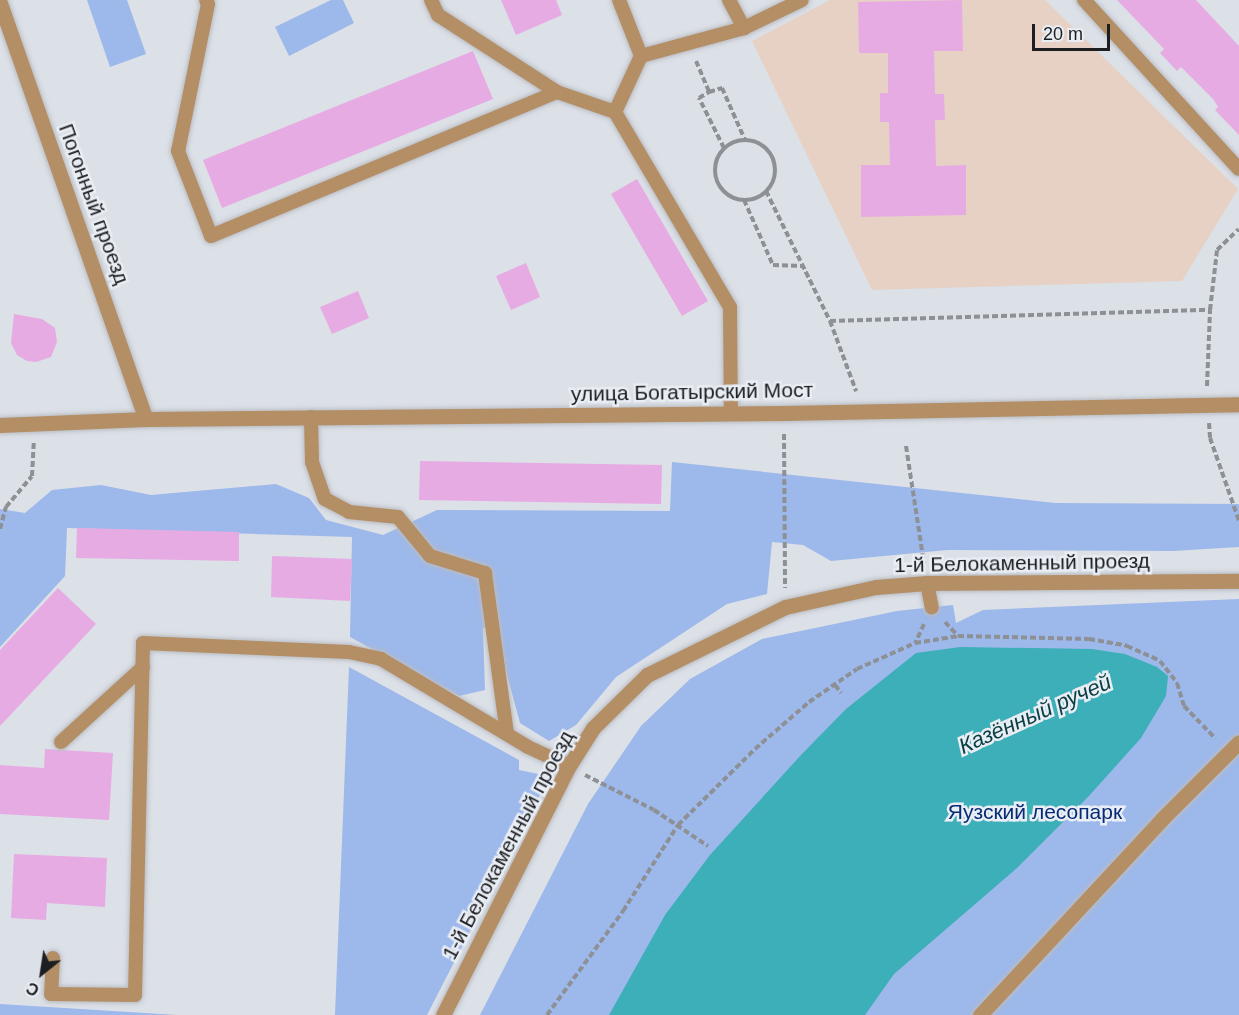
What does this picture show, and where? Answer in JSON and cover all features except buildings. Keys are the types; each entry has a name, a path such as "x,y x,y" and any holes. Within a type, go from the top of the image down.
{"street":[{"name":"Погонный проезд","path":"0,3 146,419"},
{"name":"улица Богатырский Мост","path":"0,425 146,419 863,412 1239,404"},
{"name":"1-й Белокаменный проезд","path":"443,1015 569,766 593,728 647,675 785,607 876,587 927,583 1239,581"},
{"path":"980,1015 1163,818 1239,742"}],"lane":[{"path":"431,0 438,15 556,92 615,112 730,307 731,413"},
{"path":"615,112 641,56 620,0"},
{"path":"729,0 744,28"},
{"path":"641,56 744,28 802,0"},
{"path":"1084,0 1239,169"},
{"path":"210,2 178,151 211,236 556,92"},
{"path":"311,417 312,462 325,499 349,512 398,518 430,556 485,573 507,734"},
{"path":"927,583 932,608"},
{"path":"53,958 51,994 135,995 143,643 349,652 381,659 507,734 569,766"},
{"path":"61,742 143,667"}],"path":[{"path":"688,44 709,92"},
{"path":"724,148 699,98 709,92 722,88 745,140"},
{"path":"745,140 759,143 769,153 774,165 773,179 766,191 756,198 744,200 730,197 720,187 715,174 716,160 724,148 745,140"},
{"path":"766,191 830,321 863,412"},
{"path":"744,200 773,265 803,266"},
{"path":"1207,374 1210,310 1217,249 1239,228"},
{"path":"830,321 1210,310"},
{"path":"784,413 785,607"},
{"path":"0,529 6,507 32,476 35,423"},
{"path":"1210,438 1239,522"},
{"path":"906,446 927,583"},
{"path":"958,636 1089,639 1127,646 1160,661 1177,683 1184,706 1202,725"},
{"path":"547,1015 623,911 678,825 756,749 809,702 857,669 915,643"},
{"path":"834,685 841,693"},
{"path":"603,784 678,825 708,846"}],"shaded area":[{"path":"830,0 1045,0 1238,189 1182,281 872,290 752,41"}],"green space":[{"path":"87,0 127,0 146,54 110,67"},
{"path":"331,0 343,0 354,23 289,56 275,27"},
{"path":"672,462 1055,503 1239,504 1239,547 1173,551 947,550 831,561 803,545 772,542 767,594 727,604 616,677 576,725 549,741 520,723 494,627 483,628 485,690 459,696 350,637 352,537 67,528 65,576 0,647 0,509 25,513 52,490 101,485 151,495 276,484 309,498 326,520 383,535 437,510 670,511"},
{"name":"Яузский лесопарк","path":"1239,599 1239,1015 480,1015 588,804 641,726 690,679 762,639 897,611 953,605 956,623 983,610"},
{"path":"349,667 519,760 519,770 543,775 541,793 427,1015 335,1015"},
{"path":"0,1004 177,1015 0,1015"}],"water":[{"name":"Казённый ручей","path":"960,647 1092,649 1125,654 1157,667 1168,676 1166,696 1141,738 1088,797 1017,868 894,974 865,1015 609,1015 665,915 710,855 801,755 846,709 916,653"}]}
